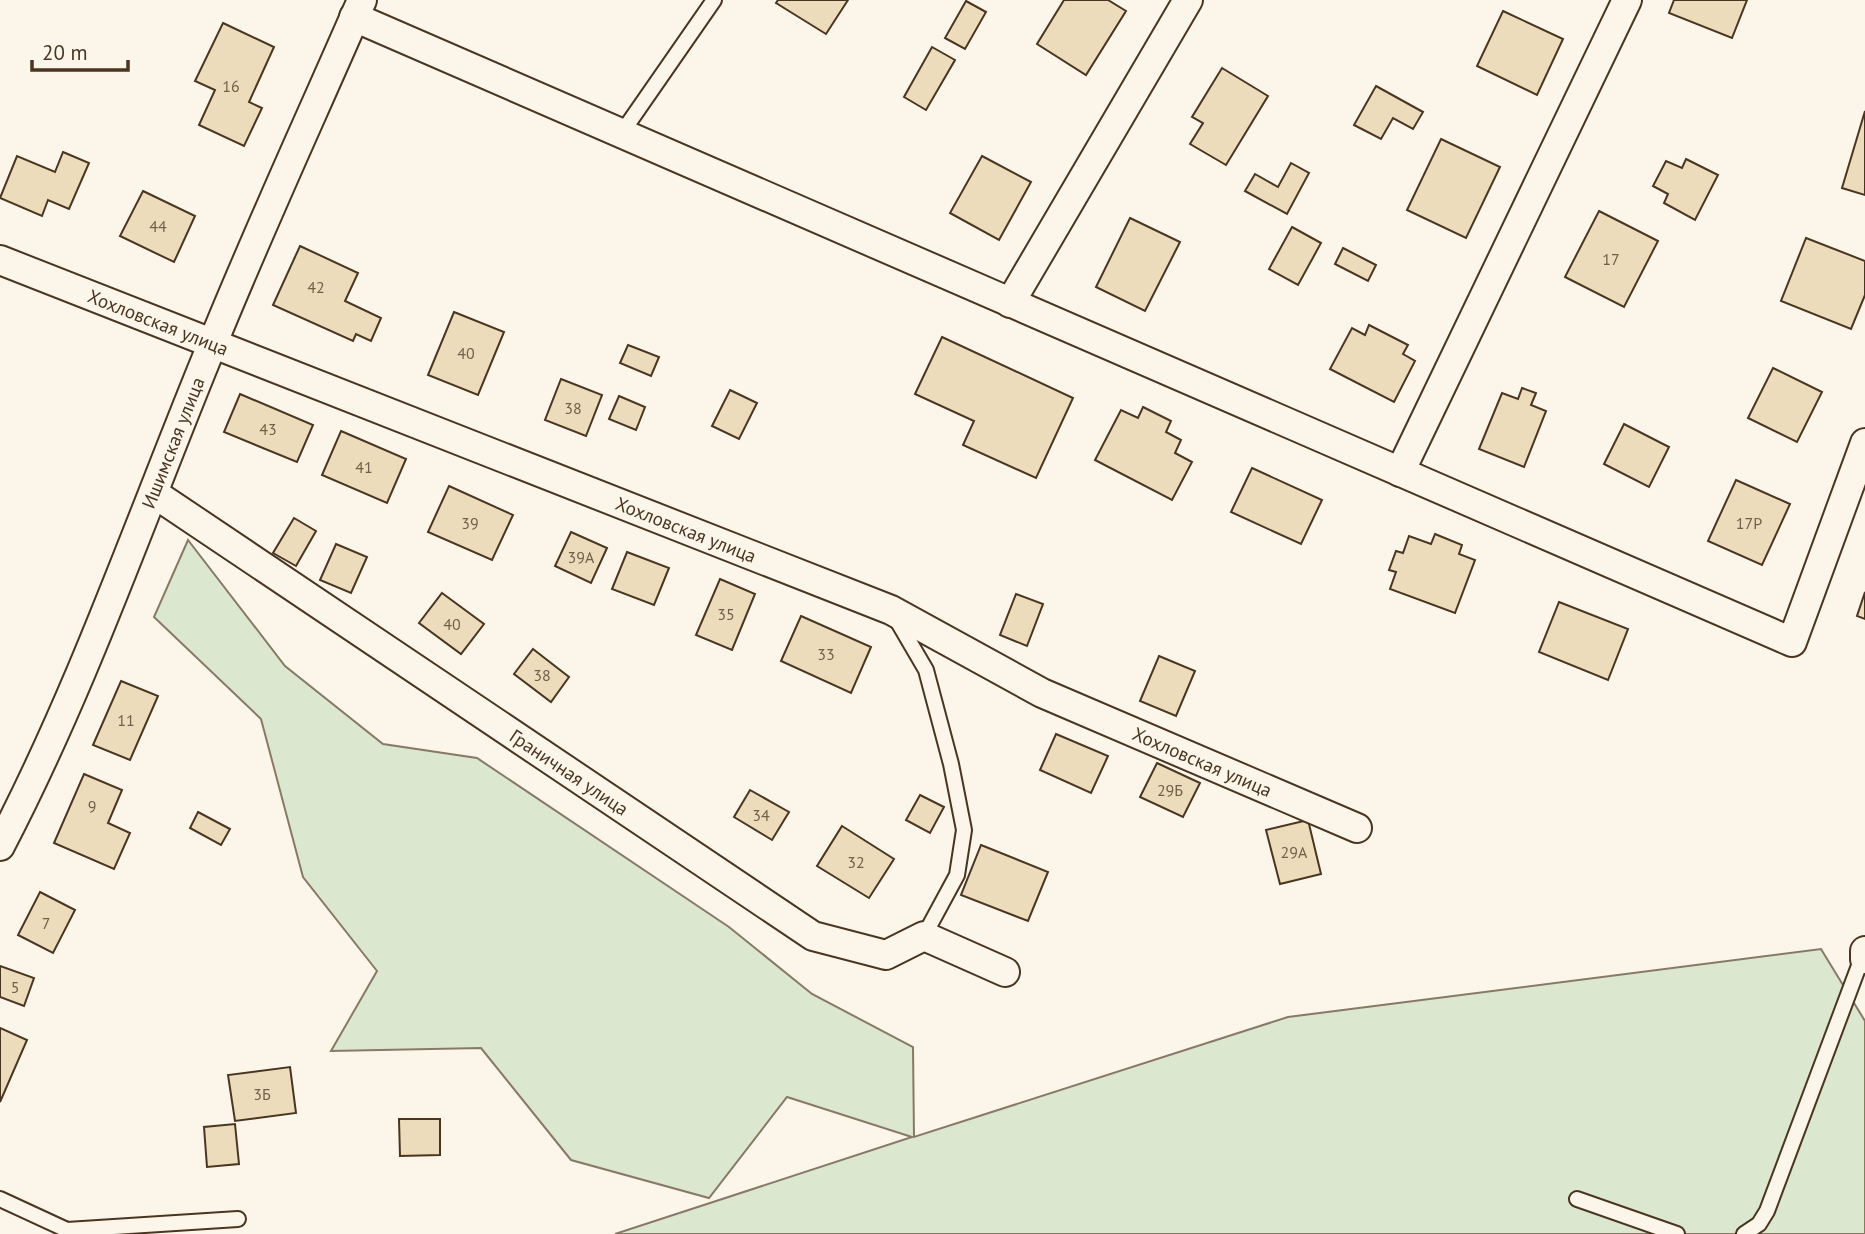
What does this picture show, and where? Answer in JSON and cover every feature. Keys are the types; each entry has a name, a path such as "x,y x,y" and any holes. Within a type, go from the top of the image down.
{"street":[{"path":"1010,303 1188,0"},
{"path":"1400,472 1627,0"},
{"path":"358,8 621,134 1792,642 1865,443"},
{"name":"Ишимская улица","path":"0,846 31,787 155,494 212,345 358,8"},
{"name":"Хохловская улица","path":"0,260 891,610 1042,693 1357,828"},
{"name":"Граничная улица","path":"155,494 813,936 886,955 924,936"},
{"path":"924,936 1005,972"}],"lane":[{"path":"621,134 714,0"},
{"path":"891,610 926,670 951,764 964,830 957,875 924,936"},
{"path":"1744,1234 1759,1224 1767,1211 1864,955"},
{"path":"0,1199 67,1230 238,1219"},
{"path":"1577,1199 1677,1234"}],"green space":[{"path":"188,540 285,666 383,744 477,758 729,927 812,994 913,1047 914,1137 1288,1017 1821,949 1865,1021 1865,1234 615,1234 912,1137 787,1097 709,1198 571,1160 481,1048 331,1051 377,971 303,877 261,719 154,617"}],"building":[{"path":"778,0 848,0 826,34 776,3"},
{"path":"1064,0 1108,0 1126,11 1086,75 1037,44"},
{"path":"1674,0 1747,0 1732,38 1669,13"},
{"path":"966,1 986,12 965,49 945,38"},
{"path":"1503,11 1563,39 1537,95 1477,66"},
{"path":"223,23 274,47 249,102 262,108 244,146 199,125 215,90 195,81"},
{"path":"932,47 955,60 926,110 904,97"},
{"path":"1222,68 1268,96 1226,165 1190,144 1203,123 1192,117"},
{"path":"1376,86 1423,112 1413,129 1393,118 1381,139 1354,125"},
{"path":"1865,111 1865,195 1842,188"},
{"path":"1441,139 1500,167 1466,238 1407,210"},
{"path":"63,152 89,163 69,209 48,200 42,216 0,198 17,156 55,172"},
{"path":"982,156 1031,182 999,240 950,213"},
{"path":"1686,159 1718,175 1695,220 1664,203 1668,194 1653,186 1666,161 1682,168"},
{"path":"1291,163 1309,173 1287,214 1245,191 1255,174 1278,187"},
{"path":"143,191 195,216 174,262 120,236"},
{"path":"1599,211 1658,241 1624,307 1565,277"},
{"path":"1130,218 1180,242 1145,311 1096,287"},
{"path":"1292,227 1321,243 1298,285 1269,269"},
{"path":"1806,238 1865,261 1865,295 1851,329 1781,301"},
{"path":"300,246 358,273 345,301 381,318 371,341 356,334 353,341 273,305"},
{"path":"1343,248 1376,265 1368,281 1335,264"},
{"path":"454,312 504,332 478,395 428,375"},
{"path":"1369,325 1408,345 1403,354 1415,361 1394,402 1330,369 1352,328 1365,335"},
{"path":"942,337 1073,398 1036,478 963,445 974,421 915,394"},
{"path":"628,345 659,357 651,376 620,363"},
{"path":"1773,368 1822,392 1797,442 1748,418"},
{"path":"561,379 602,395 586,436 545,420"},
{"path":"1522,388 1536,393 1531,405 1546,411 1524,467 1479,449 1502,393 1518,399"},
{"path":"730,390 757,403 739,439 712,426"},
{"path":"240,394 313,425 297,462 224,432"},
{"path":"619,396 645,407 636,430 609,419"},
{"path":"1143,407 1171,421 1166,432 1181,440 1175,453 1192,462 1172,500 1095,460 1121,410 1138,418"},
{"path":"1624,424 1669,447 1649,487 1604,464"},
{"path":"341,431 406,459 387,503 322,475"},
{"path":"1252,468 1322,500 1301,544 1231,512"},
{"path":"1736,480 1790,504 1762,565 1708,541"},
{"path":"449,486 513,515 492,560 428,532"},
{"path":"294,518 316,531 296,566 273,553"},
{"path":"571,532 607,548 591,583 555,566"},
{"path":"1435,534 1462,545 1459,554 1475,560 1455,613 1390,589 1396,572 1389,570 1396,551 1403,553 1409,536 1431,544"},
{"path":"336,544 367,557 351,593 320,580"},
{"path":"627,552 669,568 654,605 612,589"},
{"path":"720,579 755,594 732,650 696,635"},
{"path":"1865,592 1865,619 1857,616"},
{"path":"442,593 484,624 461,654 419,623"},
{"path":"1016,594 1043,604 1027,646 1000,635"},
{"path":"1559,602 1628,629 1608,680 1539,652"},
{"path":"801,616 871,647 851,693 781,661"},
{"path":"533,649 569,677 551,702 514,674"},
{"path":"1159,656 1195,671 1176,716 1140,701"},
{"path":"121,681 158,696 130,760 93,745"},
{"path":"1056,734 1108,756 1091,793 1040,770"},
{"path":"1157,763 1200,783 1183,817 1140,797"},
{"path":"84,774 122,790 108,823 130,833 114,869 54,843"},
{"path":"750,790 789,812 772,840 734,817"},
{"path":"920,795 944,807 930,833 906,820"},
{"path":"198,812 230,829 221,845 190,828"},
{"path":"1308,820 1321,874 1280,884 1266,830"},
{"path":"842,826 894,859 869,898 817,866"},
{"path":"981,845 1048,872 1028,921 961,895"},
{"path":"40,892 75,910 53,953 18,935"},
{"path":"0,966 34,978 24,1006 0,997"},
{"path":"0,1028 27,1040 0,1102"},
{"path":"290,1067 296,1113 235,1121 228,1075"},
{"path":"399,1119 440,1119 440,1155 400,1156"},
{"path":"235,1124 239,1164 207,1167 204,1127"}]}
